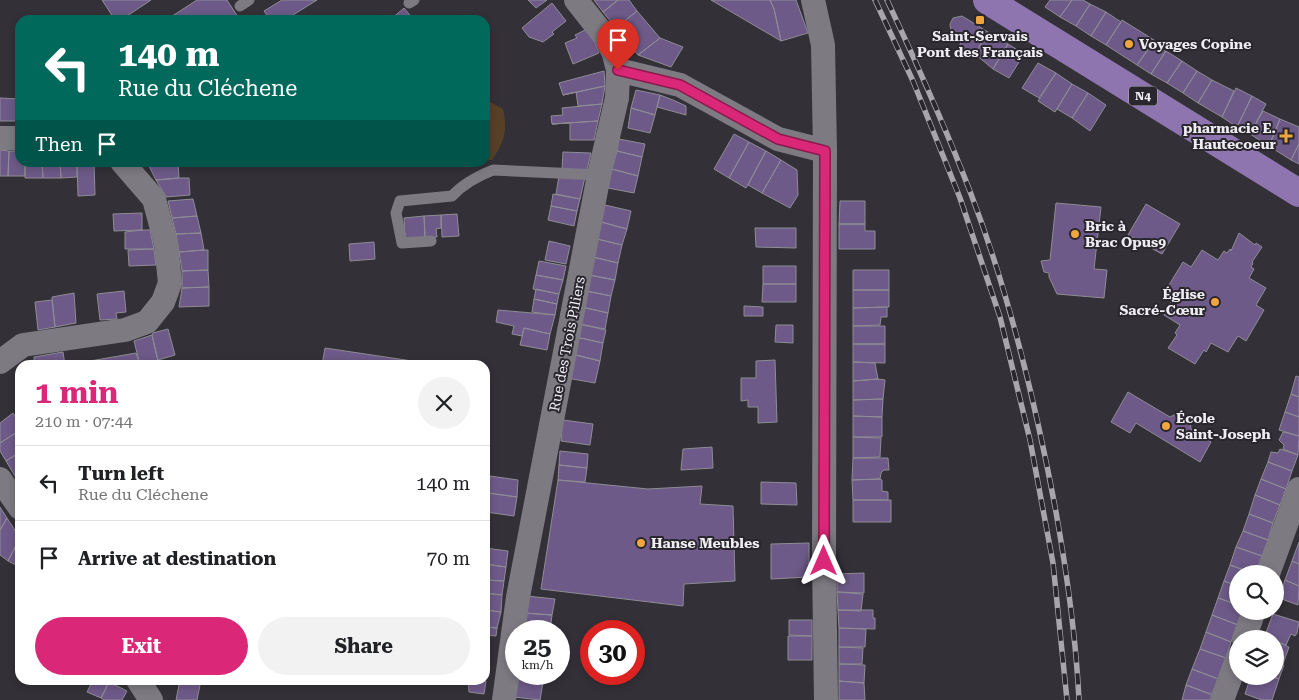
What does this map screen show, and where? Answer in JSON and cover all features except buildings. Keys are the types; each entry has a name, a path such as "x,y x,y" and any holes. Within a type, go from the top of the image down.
{"main road":[{"name":"N4","path":"988,0 1299,193"}],"street":[{"name":"Rue des Trois Piliers","path":"504,700 518,597 599,175 617,98 618,70 614,54 606,38 576,0"},
{"path":"813,0 823,46 825,151 824,561 826,700"},
{"path":"618,70 680,85 778,139 825,151"},
{"path":"0,138 15,138"},
{"path":"0,362 23,345 125,330 147,322 163,302 170,283 166,244 154,199 126,167"},
{"path":"0,479 15,501"},
{"path":"1271,565 1299,489"},
{"path":"1222,700 1229,681"},
{"path":"141,685 151,700"}],"lane":[{"path":"431,241 402,243 396,213 400,201 452,196 460,187 493,170 599,175"}],"shaded area":[{"path":"490,102 503,109 505,124 504,136 492,160 490,160"}],"railway":[{"path":"875,0 913,81 960,198 1000,317 1030,440 1053,563 1067,700"},
{"path":"887,0 931,96 961,169 998,272 1021,351 1040,432 1064,559 1076,653 1079,700"}],"place":[{"name":"Saint-Servais Pont des Français","path":"980,20"},
{"name":"Voyages Copine","path":"1129,44"},
{"name":"pharmacie E. Hautecoeur","path":"1286,136"},
{"name":"Bric à Brac Opus9","path":"1075,234"},
{"name":"Église Sacré-Cœur","path":"1215,302"},
{"name":"École Saint-Joseph","path":"1166,426"},
{"name":"Hanse Meubles","path":"641,543"}],"route":[{"path":"618,70 680,85 778,139 825,151 824,561"}]}
